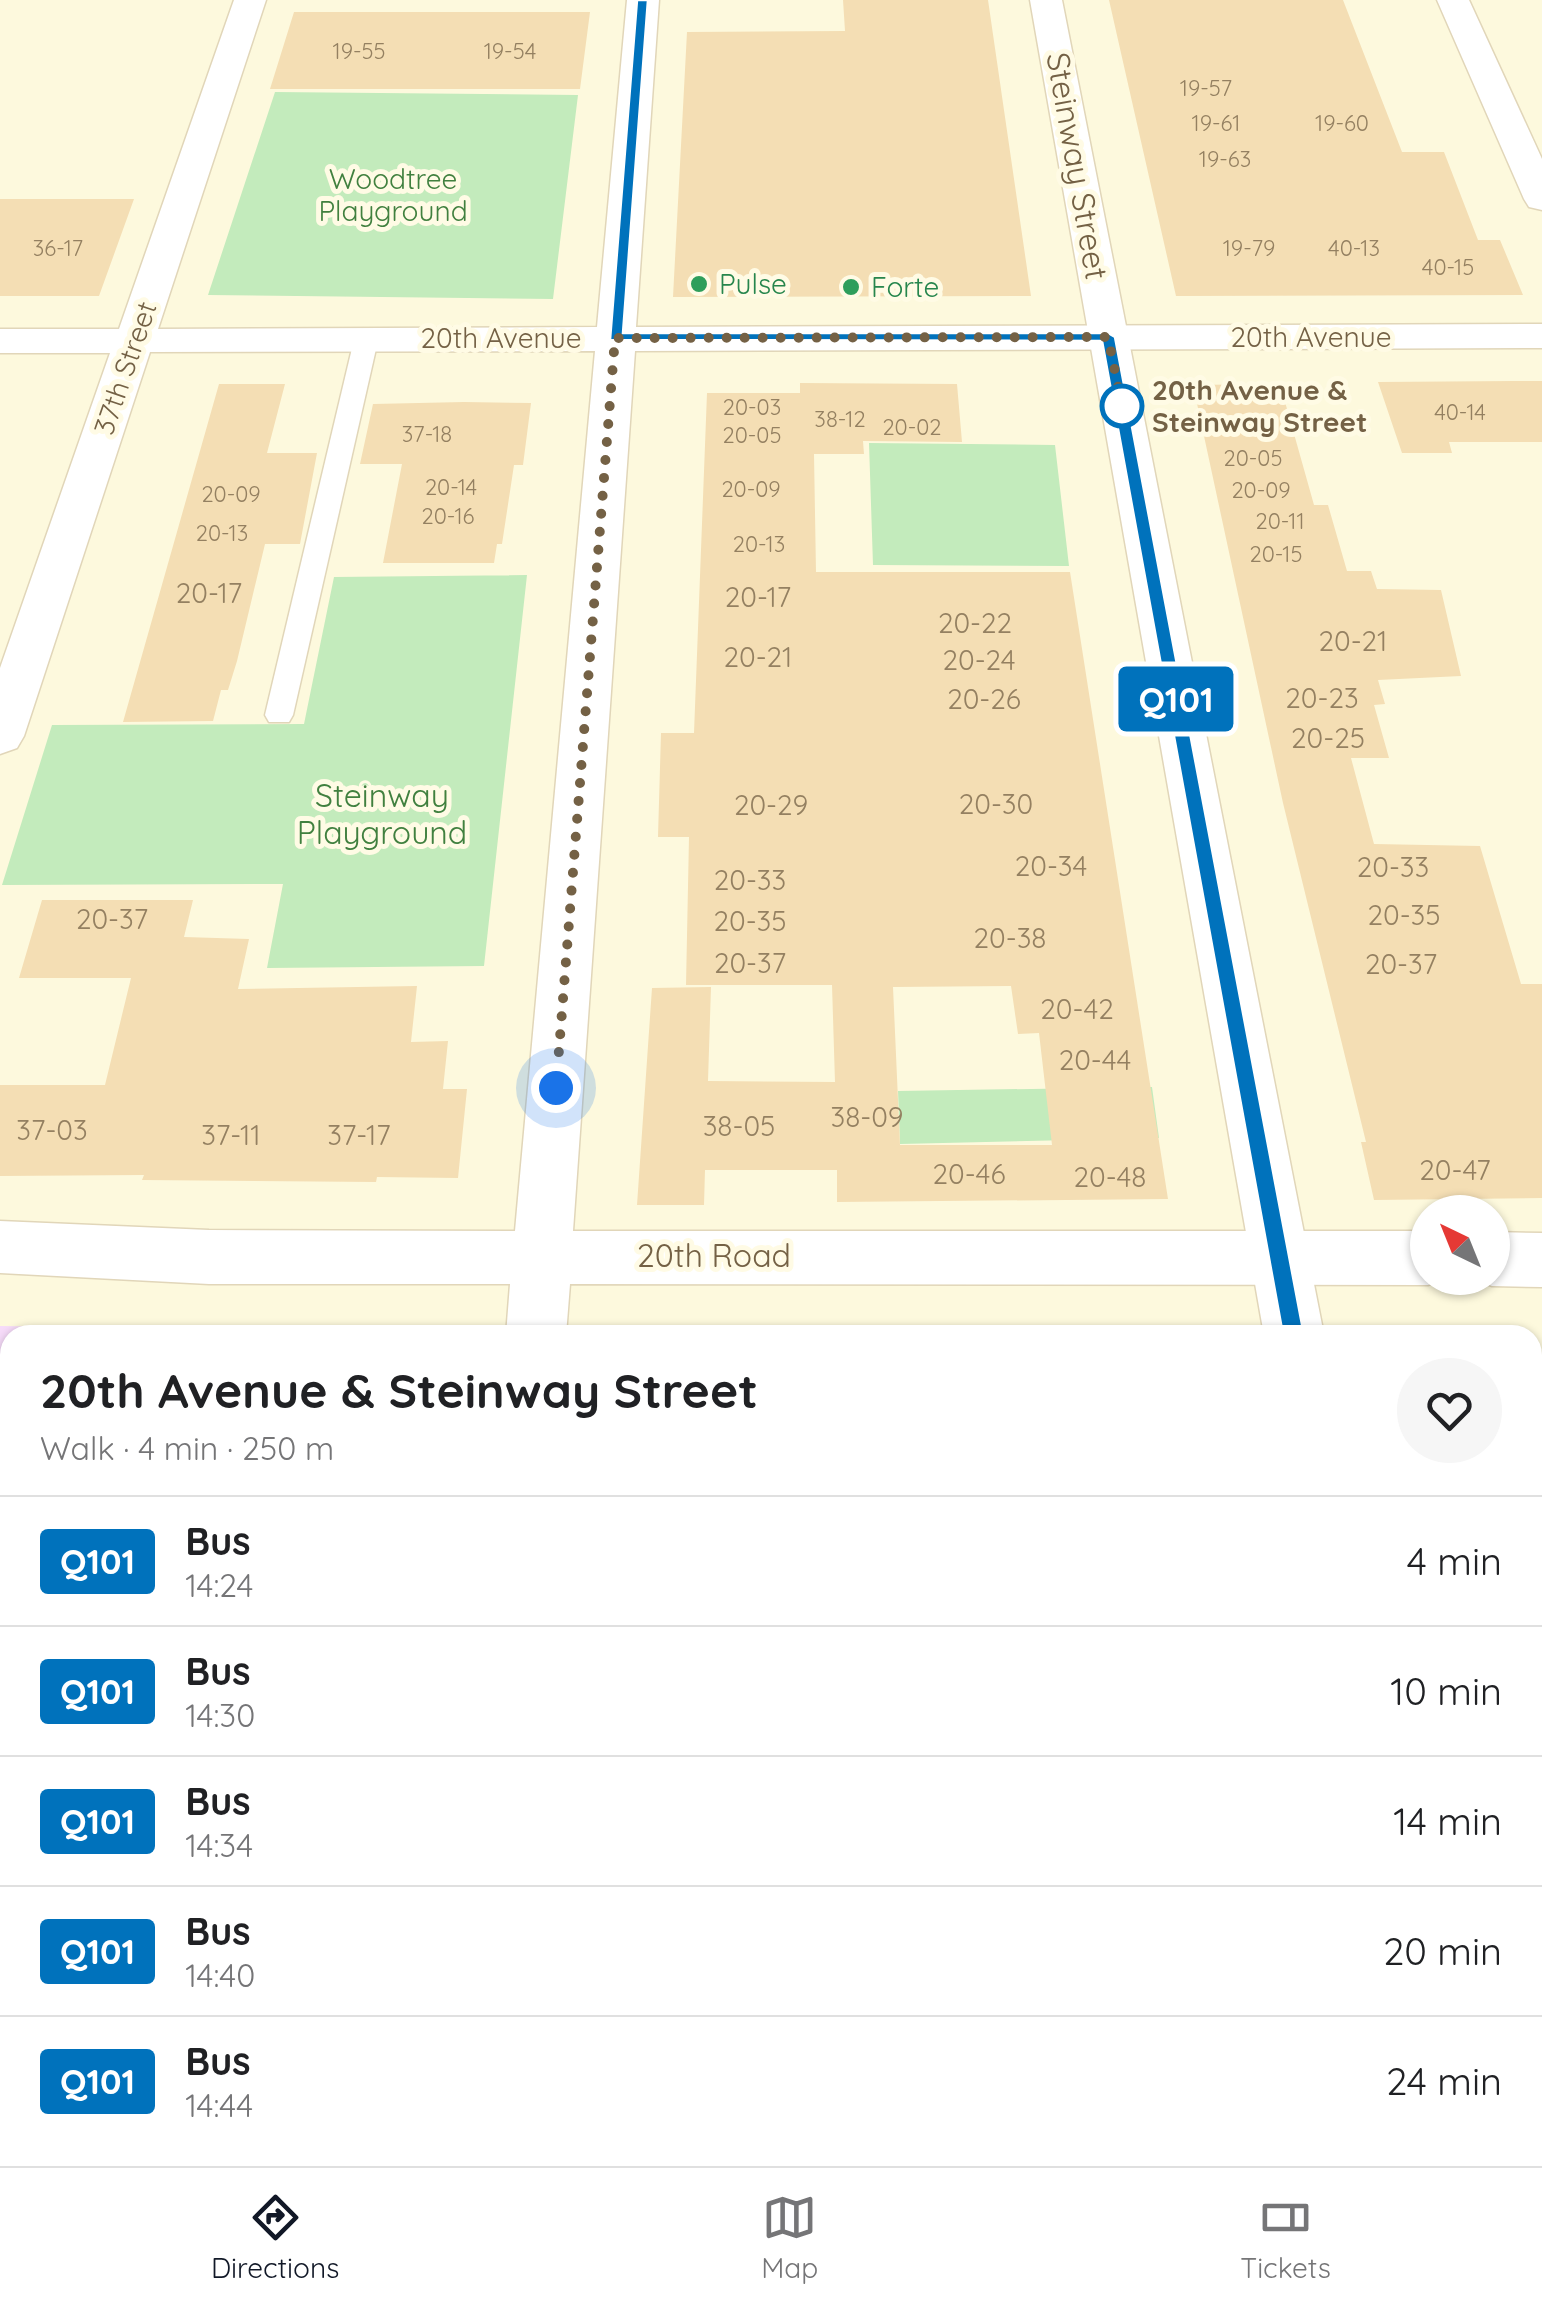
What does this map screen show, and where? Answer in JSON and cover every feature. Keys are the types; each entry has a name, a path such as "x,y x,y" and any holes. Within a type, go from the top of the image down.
{"street":[{"name":"37th Street","path":"0,736 250,0"},
{"path":"537,1325 643,0"},
{"name":"Steinway Street","path":"1046,0 1292,1325"},
{"path":"1453,0 1542,199"},
{"name":"20th Avenue","path":"0,341 1542,336"},
{"name":"20th Road","path":"0,1247 210,1257 1410,1258"},
{"path":"1510,1259 1542,1260"}],"lane":[{"path":"279,715 366,340"}],"green space":[{"name":"Woodtree Playground","path":"275,92 578,95 553,299 208,295"},
{"path":"869,443 1055,445 1069,566 873,565"},
{"name":"Steinway Playground","path":"527,575 484,966 267,968 283,884 2,885 52,725 304,724 334,577"},
{"path":"1152,1087 1159,1138 900,1144 898,1091"}],"building":[{"path":"843,0 988,0 1031,296 673,297 687,32 845,31"},
{"path":"1109,0 1343,0 1402,152 1444,152 1478,240 1500,240 1523,295 1176,296"},
{"path":"294,12 590,12 580,89 270,89"},
{"path":"0,199 134,199 99,296 0,296"},
{"path":"1542,381 1542,442 1449,442 1452,453 1402,453 1378,382"},
{"path":"800,383 957,384 962,442 863,441 864,454 814,454 816,572 1070,572 1168,1199 837,1202 837,1170 705,1170 704,1205 637,1205 652,988 711,987 708,1081 835,1082 832,985 686,985 689,837 658,837 661,733 694,733 707,393 800,393","holes":["1011,986 1018,1034 1039,1033 1052,1145 900,1145 893,987"]},
{"path":"219,384 285,384 267,453 317,453 300,544 265,544 237,661 228,690 221,690 213,721 123,722"},
{"path":"1280,384 1314,505 1328,505 1347,571 1371,571 1377,589 1441,590 1461,676 1378,680 1385,704 1374,705 1389,758 1351,758 1374,844 1480,846 1521,984 1542,984 1542,1198 1410,1195 1410,1200 1374,1200 1361,1142 1366,1142 1283,803 1193,385"},
{"path":"531,403 523,465 514,465 502,544 497,544 494,563 383,563 402,464 360,464 373,404"},
{"path":"42,900 193,900 184,937 249,939 238,989 417,986 411,1042 448,1041 443,1089 467,1089 458,1178 377,1177 376,1182 142,1180 144,1175 0,1176 0,1085 105,1085 131,978 19,978"}],"bus line":[{"name":"Q101","path":"643,0 615,338 1108,337 1291,1325"}],"place":[{"name":"Pulse","path":"699,284"},
{"name":"Forte","path":"851,287"},
{"name":"20th Avenue & Steinway Street","path":"1122,406"}],"route":[{"path":"556,1088 615,338 1108,337 1122,406"}]}
